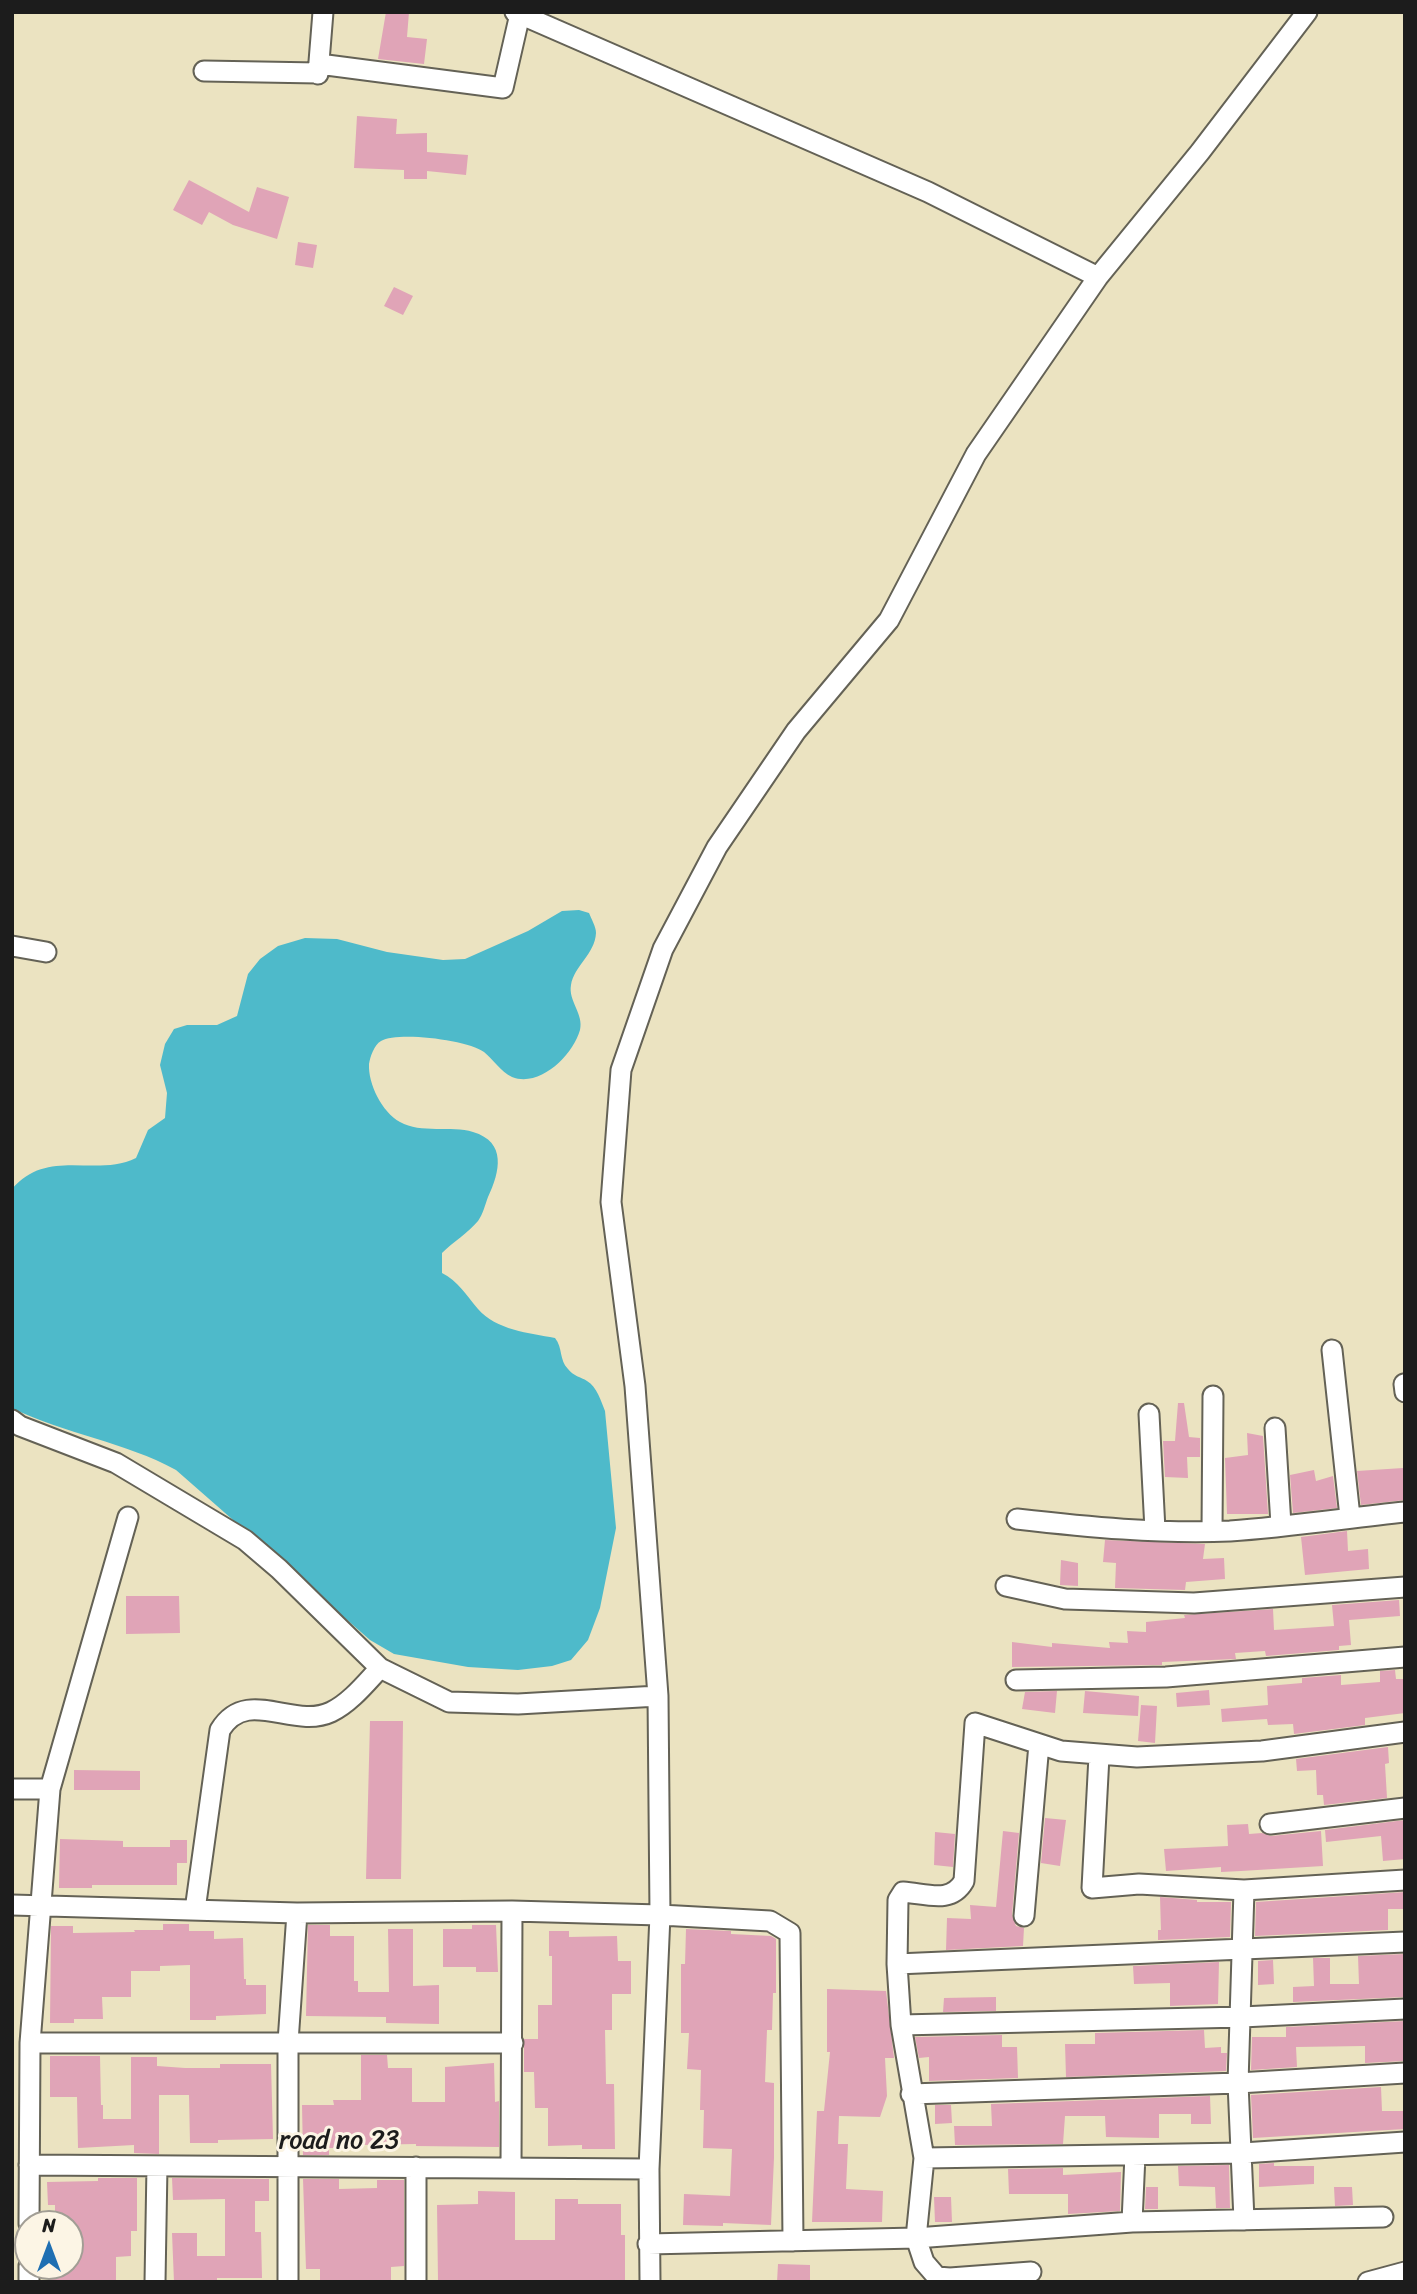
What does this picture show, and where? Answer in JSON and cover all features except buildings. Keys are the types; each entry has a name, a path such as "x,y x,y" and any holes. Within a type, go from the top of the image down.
{"street":[{"path":"317,74 323,12"},
{"path":"650,2282 649,2169 660,1914 658,1696 635,1385 611,1202 621,1070 663,949 718,847 796,731 889,620 976,454 1098,277 1200,152 1307,12"},
{"path":"204,71 317,74 503,88 518,13 928,192 1098,277"},
{"path":"12,946 46,952"},
{"path":"1332,1350 1350,1517"},
{"path":"1404,1384 1405,1392"},
{"path":"1212,1531 1213,1396"},
{"path":"1149,1414 1155,1530"},
{"path":"12,1420 20,1426 116,1464 245,1539 380,1668 449,1702 518,1704 658,1696"},
{"path":"1275,1428 1281,1525"},
{"path":"1017,1519 1089,1527 1212,1531 1405,1512"},
{"path":"29,2210 29,2165 21,2142 50,1789 128,1517"},
{"path":"1006,1586 1065,1598 1194,1603 1405,1587"},
{"path":"1016,1680 1166,1677 1405,1657"},
{"path":"195,1910 220,1730 228,1717 242,1710 260,1709 299,1717 330,1713 356,1694 380,1668"},
{"path":"1031,2272 937,2277 924,2262 916,2238 924,2158 901,2025 897,1964 898,1900 903,1892 950,1896 958,1892 964,1881 975,1723 1061,1751 1137,1757 1262,1751 1405,1732"},
{"path":"1024,1916 1039,1744"},
{"path":"1099,1756 1092,1888 1139,1884 1244,1890 1405,1880"},
{"path":"12,1789 50,1789"},
{"path":"1270,1824 1405,1808"},
{"path":"1244,1890 1238,2083 1244,2220"},
{"path":"12,1905 297,1913 660,1914 770,1921 790,1933 793,2242"},
{"path":"511,2168 512,1912"},
{"path":"288,2282 288,2042 297,1913"},
{"path":"897,1964 1405,1942"},
{"path":"901,2025 1242,2017 1405,2008"},
{"path":"30,2043 513,2043"},
{"path":"911,2094 1238,2083 1405,2073"},
{"path":"924,2158 1243,2153 1405,2142"},
{"path":"1132,2222 1135,2155"},
{"name":"road no 23","path":"29,2165 649,2169"},
{"path":"155,2282 156,2166"},
{"path":"416,2167 416,2282"},
{"path":"648,2244 916,2238 1132,2222 1383,2217"},
{"path":"1368,2282 1405,2272"}],"water":[{"path":"579,910 589,913 596,933 595,940 571,985 572,997 580,1018 580,1030 563,1059 554,1067 533,1078 512,1077 476,1048 449,1041 402,1037 381,1041 374,1048 369,1072 377,1097 387,1112 400,1122 417,1128 473,1132 484,1137 496,1150 498,1159 495,1178 483,1212 474,1225 442,1253 442,1273 457,1284 478,1309 494,1322 514,1330 555,1338 565,1365 572,1373 590,1384 598,1395 605,1411 616,1528 600,1608 588,1640 571,1660 552,1666 518,1670 468,1667 394,1654 370,1640 176,1470 136,1452 53,1425 12,1408 12,1189 26,1176 41,1169 104,1165 136,1158 148,1130 165,1118 167,1093 160,1065 165,1044 174,1029 187,1025 217,1025 237,1016 248,974 260,959 278,946 305,938 337,939 387,952 443,960 465,959 528,931 562,911"}]}
